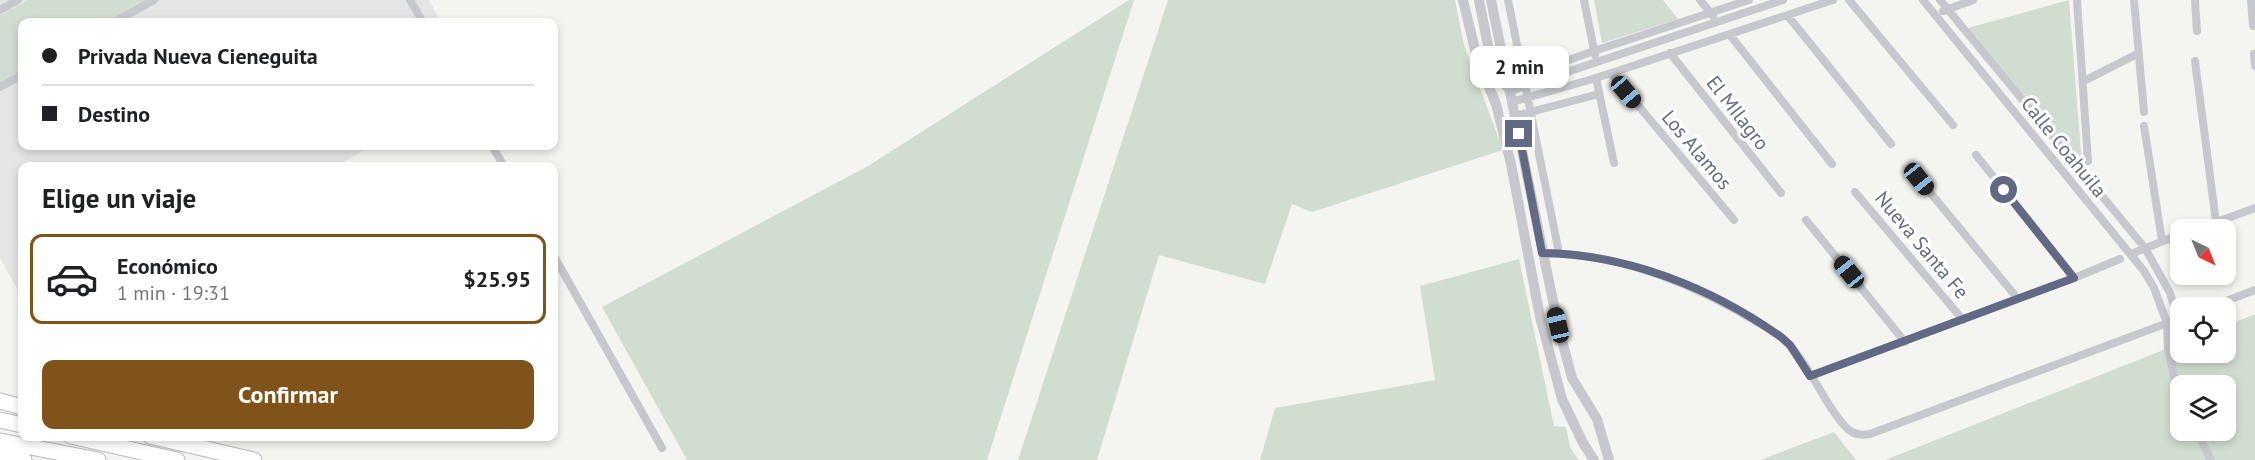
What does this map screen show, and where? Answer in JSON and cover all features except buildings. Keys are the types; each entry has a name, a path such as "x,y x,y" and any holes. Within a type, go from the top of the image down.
{"highway":[{"path":"0,401 18,406"},
{"path":"0,408 18,412"},
{"path":"0,420 18,424"},
{"path":"0,441 98,460"},
{"path":"93,441 177,460"},
{"path":"172,441 254,460"},
{"path":"0,455 24,460"}],"street":[{"path":"0,10 18,0"},
{"path":"121,18 154,0"},
{"path":"411,0 421,18"},
{"path":"1463,0 1477,58 1496,104 1512,164 1540,316 1562,399 1576,430 1594,460"},
{"path":"1479,0 1492,66 1510,92 1528,98 1730,35 1833,0"},
{"path":"1491,0 1542,253 1572,378 1598,419 1609,460"},
{"path":"1508,0 1559,253"},
{"path":"1584,0 1597,61"},
{"path":"1700,0 1716,21"},
{"path":"1510,92 1525,81 1594,51 1749,0"},
{"path":"1525,81 1597,61 1783,0"},
{"name":"Calle Coahuila","path":"1923,0 2131,255 2154,288 2167,322 2168,349 2173,375"},
{"name":"Calle Coahuila","path":"1940,0 2145,248 2171,297"},
{"path":"1935,14 1973,0"},
{"path":"2077,0 2088,160"},
{"path":"2134,0 2137,54 2144,112"},
{"path":"2195,0 2197,31"},
{"path":"2251,0 2253,26"},
{"path":"1850,1 1953,124"},
{"path":"1788,16 1891,144"},
{"path":"1730,35 1832,164"},
{"name":"El MIlagro","path":"1670,53 1781,193"},
{"path":"2084,81 2137,54"},
{"path":"2254,54 2255,66"},
{"path":"2194,61 2216,219"},
{"name":"Los Alamos","path":"1611,73 1734,220"},
{"path":"0,87 18,77"},
{"path":"1596,78 1614,163"},
{"path":"1515,116 1599,94"},
{"path":"2015,113 2026,106"},
{"path":"2144,126 2162,241"},
{"path":"1976,156 2074,278"},
{"path":"1919,179 2018,299"},
{"name":"Nueva Santa Fe","path":"1855,192 1963,320"},
{"path":"2224,219 2255,208"},
{"path":"1806,220 1905,342"},
{"path":"2131,255 2170,238"},
{"path":"1542,253 1600,257 1622,262 1680,282 1713,297 1781,337 1790,345 1853,434 1870,434 2170,321"},
{"path":"1810,376 2120,259"},
{"path":"558,263 662,448"},
{"path":"2236,297 2255,290"},
{"path":"2202,441 2211,460"}],"shaded area":[{"path":"0,0 429,0 439,18 18,18 18,150 364,150 343,162 18,162 18,290 0,258"},
{"path":"28,0 145,0 113,18 18,18 18,72 0,83 0,16"},
{"path":"1129,0 1134,0 987,460 687,460 602,307 868,166"},
{"path":"1168,0 1455,0 1464,45 1503,150 1312,212 1292,204 1265,284 1159,255 1097,460 1018,460"},
{"path":"1594,0 1663,0 1678,19 1602,43"},
{"path":"2069,0 2082,165 1968,28"},
{"path":"1519,259 1554,426 1566,427 1570,447 1579,460 1260,460 1275,408 1435,380 1420,286"},
{"path":"2255,314 2255,460 1885,460 2170,347 2170,363 2236,363 2236,322"},
{"path":"1834,432 1856,460 1760,460"}],"route":[{"path":"1519,134 1542,253 1600,257 1622,262 1680,282 1713,297 1781,337 1790,345 1810,376 2074,278 2004,190"}]}
